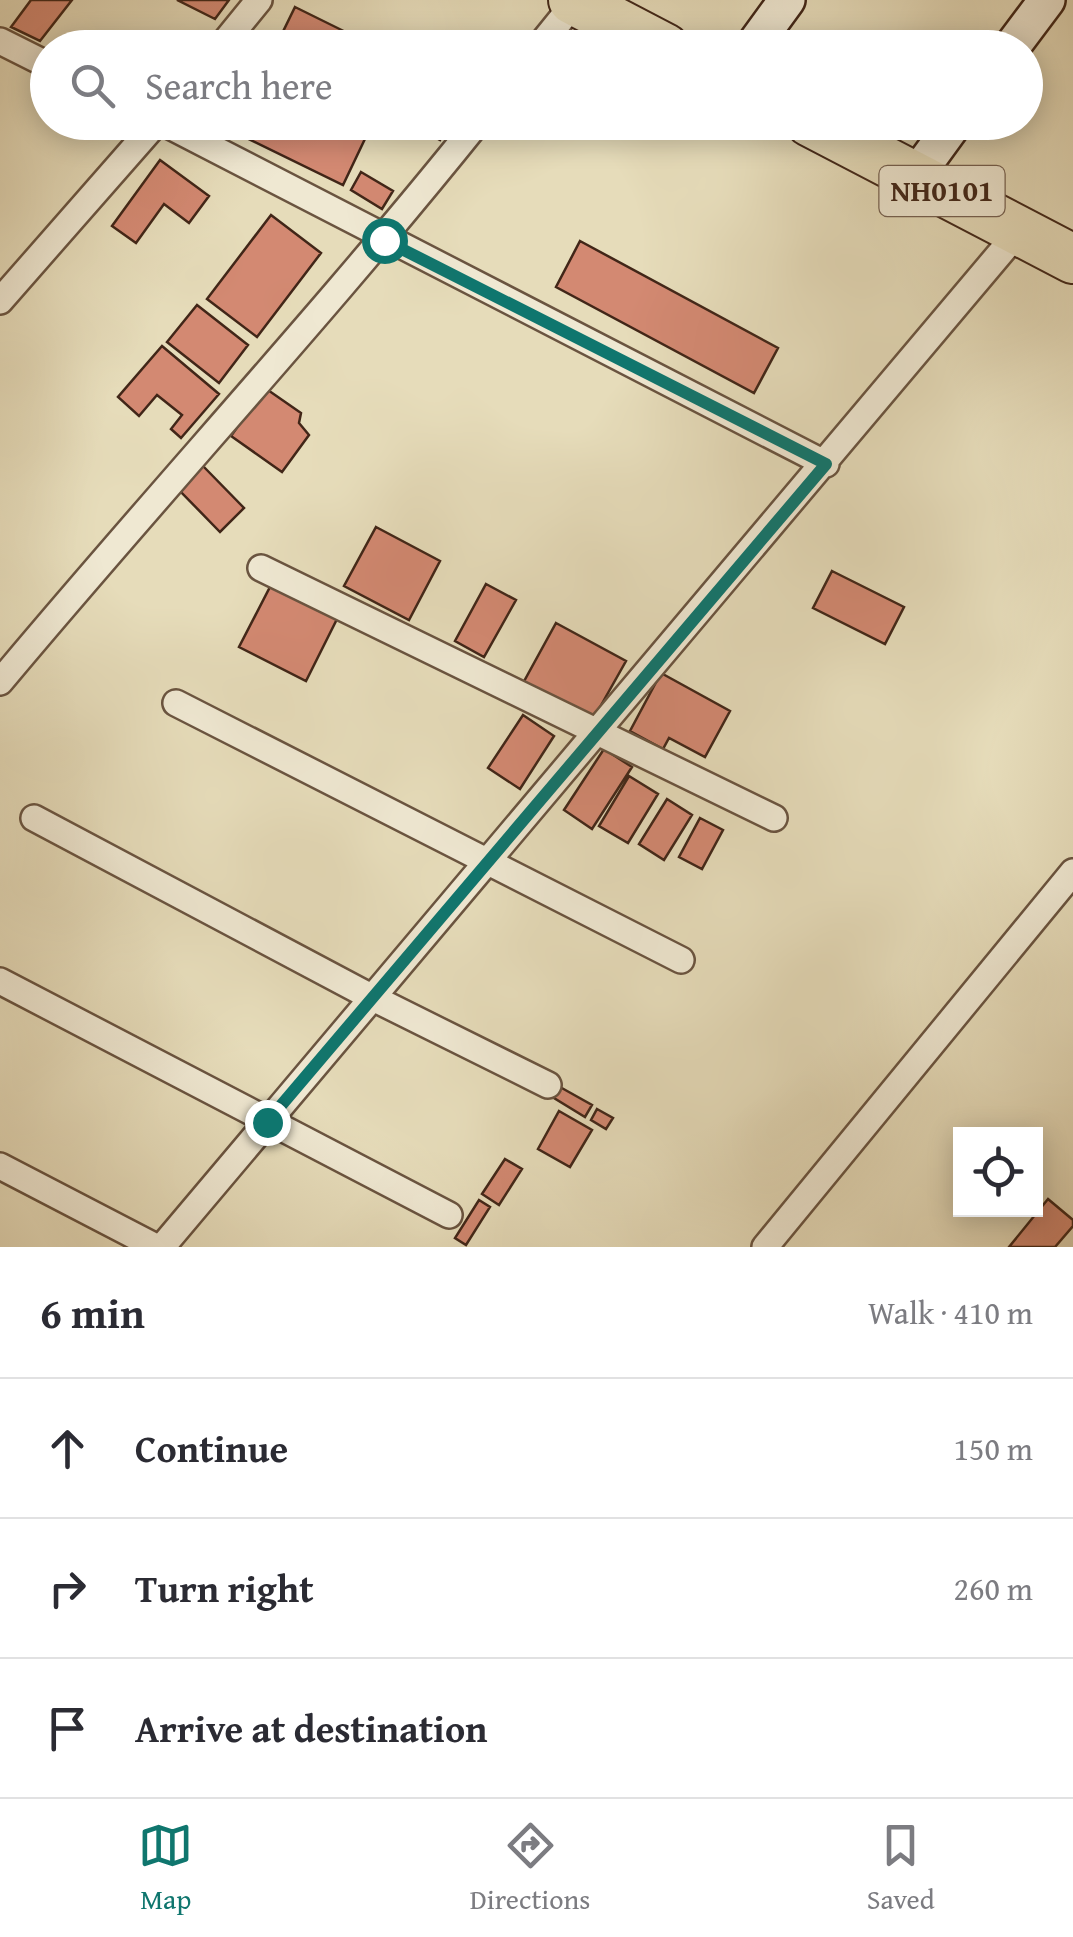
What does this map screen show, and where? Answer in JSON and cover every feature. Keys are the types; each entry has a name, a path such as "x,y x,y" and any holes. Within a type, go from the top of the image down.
{"highway":[{"path":"574,1 631,30"},
{"name":"NH0101","path":"844,140 1073,259"}],"street":[{"path":"235,30 259,0"},
{"path":"765,30 787,0"},
{"path":"1024,30 1047,0"},
{"path":"552,30 574,1"},
{"path":"0,41 30,56"},
{"path":"0,301 143,140"},
{"path":"193,140 826,464"},
{"path":"0,682 163,486 384,240 464,140"},
{"path":"915,177 943,140"},
{"path":"0,1166 159,1247 826,464 1019,231"},
{"path":"261,568 774,818"},
{"path":"176,703 681,960"},
{"path":"34,818 373,998 548,1085"},
{"path":"765,1247 1073,872"},
{"path":"0,981 448,1216"}],"building":[{"path":"31,0 72,0 49,30 30,30 30,36 11,27"},
{"path":"177,0 229,0 215,19"},
{"path":"295,7 342,30 284,30"},
{"path":"250,140 364,140 343,185"},
{"path":"160,160 209,196 189,223 164,204 136,243 112,226"},
{"path":"361,172 393,191 382,209 351,190"},
{"path":"271,215 321,253 257,337 207,299"},
{"path":"580,241 778,348 754,393 556,287"},
{"path":"197,305 248,345 219,383 167,342"},
{"path":"162,346 219,394 181,438 171,429 182,415 157,395 139,416 118,397"},
{"path":"265,388 301,413 299,423 309,435 282,472 231,436"},
{"path":"203,466 244,508 220,532 179,490"},
{"path":"376,527 440,561 409,620 344,586"},
{"path":"832,571 904,607 885,644 813,608"},
{"path":"486,584 516,600 484,657 455,641"},
{"path":"271,585 337,619 306,681 239,647"},
{"path":"556,623 626,661 591,723 522,685"},
{"path":"661,673 730,711 705,757 669,738 663,749 630,731"},
{"path":"523,715 554,736 520,789 488,768"},
{"path":"604,749 632,767 592,829 564,810"},
{"path":"629,776 658,794 628,843 599,826"},
{"path":"667,799 692,815 664,860 639,844"},
{"path":"700,818 723,830 702,869 679,857"},
{"path":"560,1087 592,1105 585,1117 554,1098"},
{"path":"597,1109 613,1118 606,1129 591,1120"},
{"path":"559,1111 592,1130 570,1167 538,1149"},
{"path":"505,1159 522,1169 499,1205 482,1194"},
{"path":"1048,1199 1073,1220 1073,1226 1055,1247 1009,1247 1033,1217 1043,1217 1043,1205"},
{"path":"479,1200 490,1207 466,1245 455,1238"}],"route":[{"path":"267,1122 826,464 384,240"}]}
